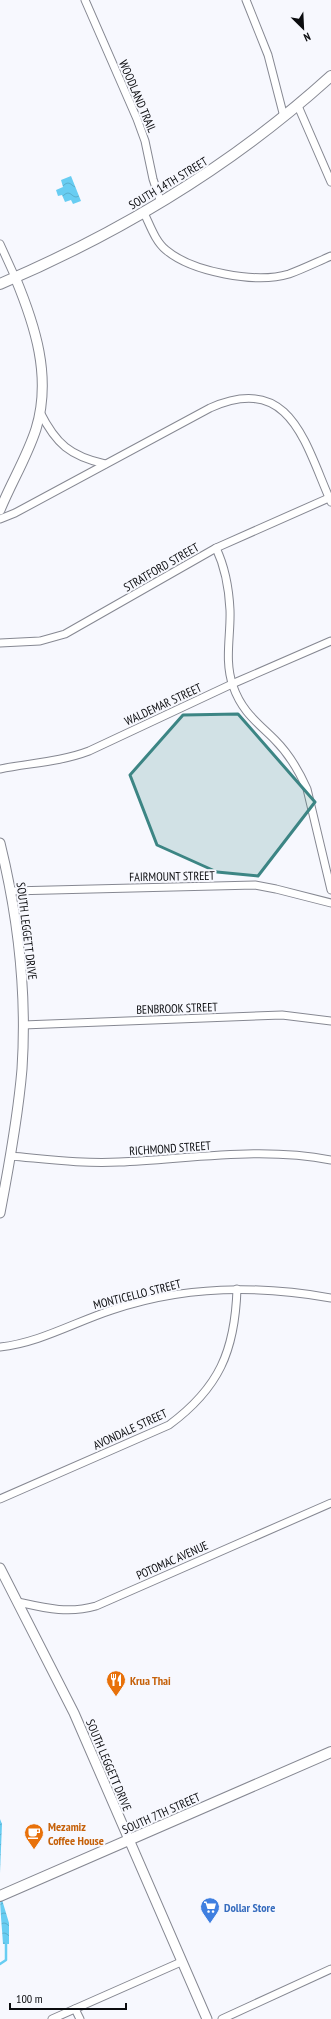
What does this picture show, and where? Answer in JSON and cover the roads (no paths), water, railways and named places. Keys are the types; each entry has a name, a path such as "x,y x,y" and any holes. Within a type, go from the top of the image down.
{"main road":[{"name":"SOUTH 14TH STREET","path":"0,284 87,243 161,203 226,161 284,118 331,76"},
{"name":"SOUTH 7TH STREET","path":"0,1896 129,1842 331,1752"}],"street":[{"name":"WOODLAND TRAIL","path":"85,0 137,119 145,141 153,179 161,203"},
{"path":"246,0 268,55 284,118"},
{"path":"298,106 331,182"},
{"path":"144,213 154,234 164,249 188,263 225,273 248,277 289,274 331,256"},
{"path":"0,244 28,308 41,360 43,379 40,412 29,446 0,510"},
{"path":"0,520 226,401 245,397 269,402 280,408 291,418 299,429 330,499"},
{"path":"40,412 52,433 70,451 79,457 106,464"},
{"name":"STRATFORD STREET","path":"0,643 40,641 65,634 216,548 330,499"},
{"path":"216,548 222,562 230,610 228,656 232,684 237,698 246,712 254,722 276,741 294,764 307,789 331,890"},
{"name":"WALDEMAR STREET","path":"0,769 42,764 72,758 232,684 331,641"},
{"name":"SOUTH LEGGETT DRIVE","path":"0,843 11,891 19,943 23,1025 22,1069 10,1156 0,1213"},
{"name":"FAIRMOUNT STREET","path":"11,891 255,886 276,889 331,903"},
{"name":"BENBROOK STREET","path":"23,1025 282,1015 331,1021"},
{"name":"RICHMOND STREET","path":"10,1156 82,1162 118,1162 237,1154 296,1155 331,1160"},
{"name":"MONTICELLO STREET","path":"0,1347 16,1345 130,1305 183,1293 237,1289 283,1291 331,1298"},
{"name":"AVONDALE STREET","path":"0,1499 168,1425 186,1411 214,1380 225,1355 232,1338 236,1316 237,1289"},
{"name":"POTOMAC AVENUE","path":"18,1602 58,1610 80,1611 96,1606 331,1503"},
{"name":"SOUTH LEGGETT DRIVE","path":"0,1568 74,1713 207,2019"},
{"path":"52,2019 181,1962"},
{"path":"222,2019 331,1969"},
{"path":"75,2009 80,2019"}],"water":[{"path":"71,176 81,201 73,204 71,200 65,202 62,195 58,196 56,190 63,187 61,180"},
{"path":"0,1819 2,1824 0,1873"},
{"path":"0,1893 9,1923 9,1944 3,1944"}],"waterway":[{"path":"0,1964 6,1960 6,1941"}],"place":[{"name":"Krua Thai","path":"116,1697"},
{"name":"Mezamiz Coffee House","path":"34,1850"},
{"name":"Dollar Store","path":"210,1924"}]}
